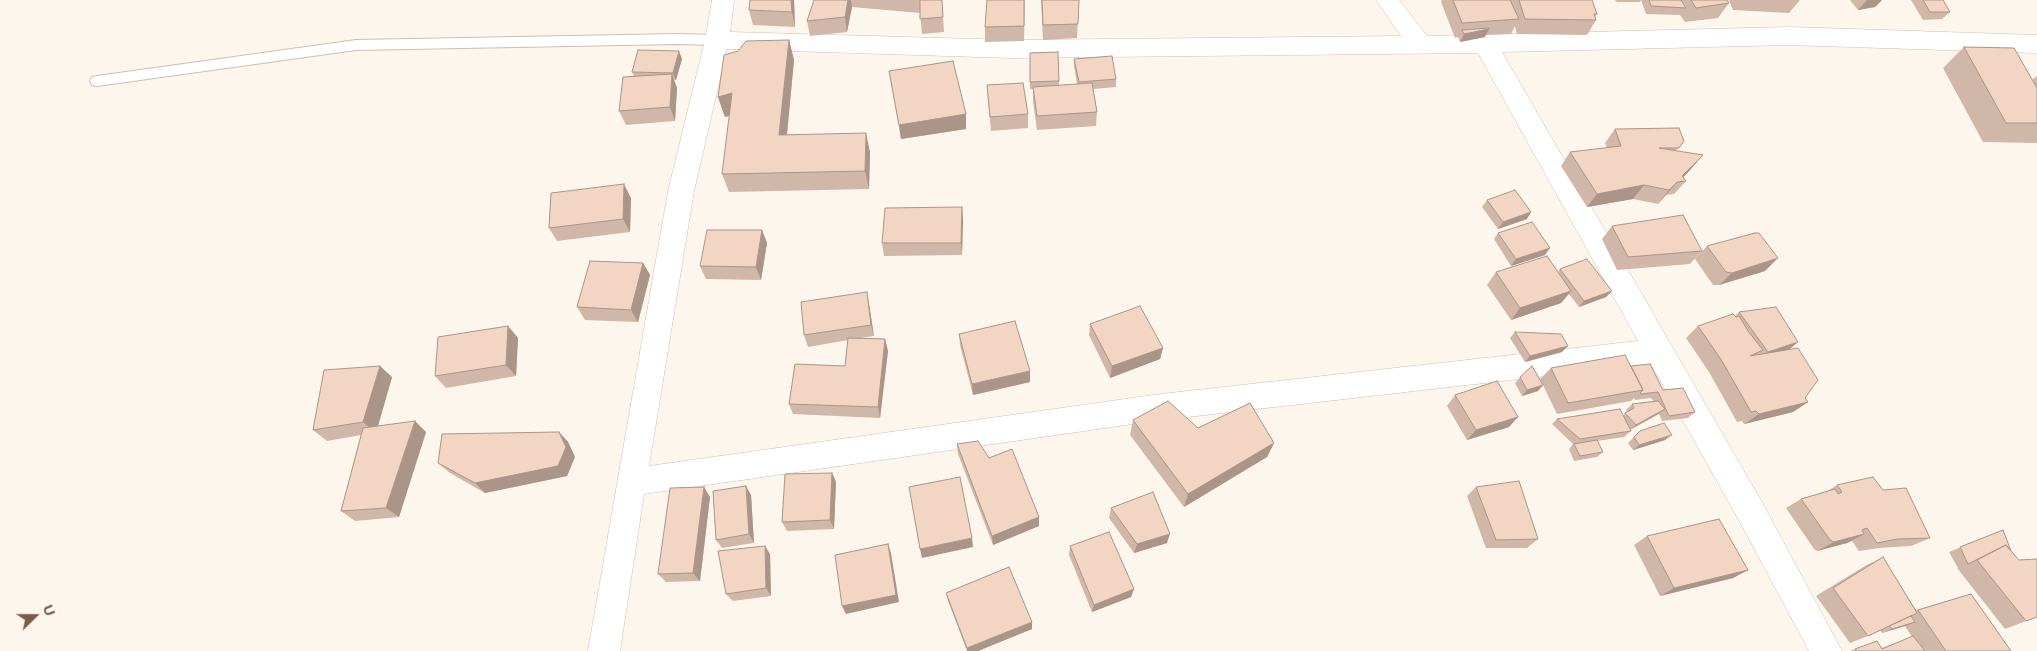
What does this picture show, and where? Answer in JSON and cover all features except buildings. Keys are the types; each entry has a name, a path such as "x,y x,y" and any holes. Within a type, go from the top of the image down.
{"street":[{"path":"604,651 681,191 717,40 723,0"},
{"path":"1387,0 1420,44"},
{"path":"717,40 1011,49 1485,44 1789,36 2037,44"},
{"path":"1485,44 1752,514 1826,651"},
{"path":"631,482 1161,407 1658,351"}],"lane":[{"path":"97,81 356,45 676,39 717,40"}]}
